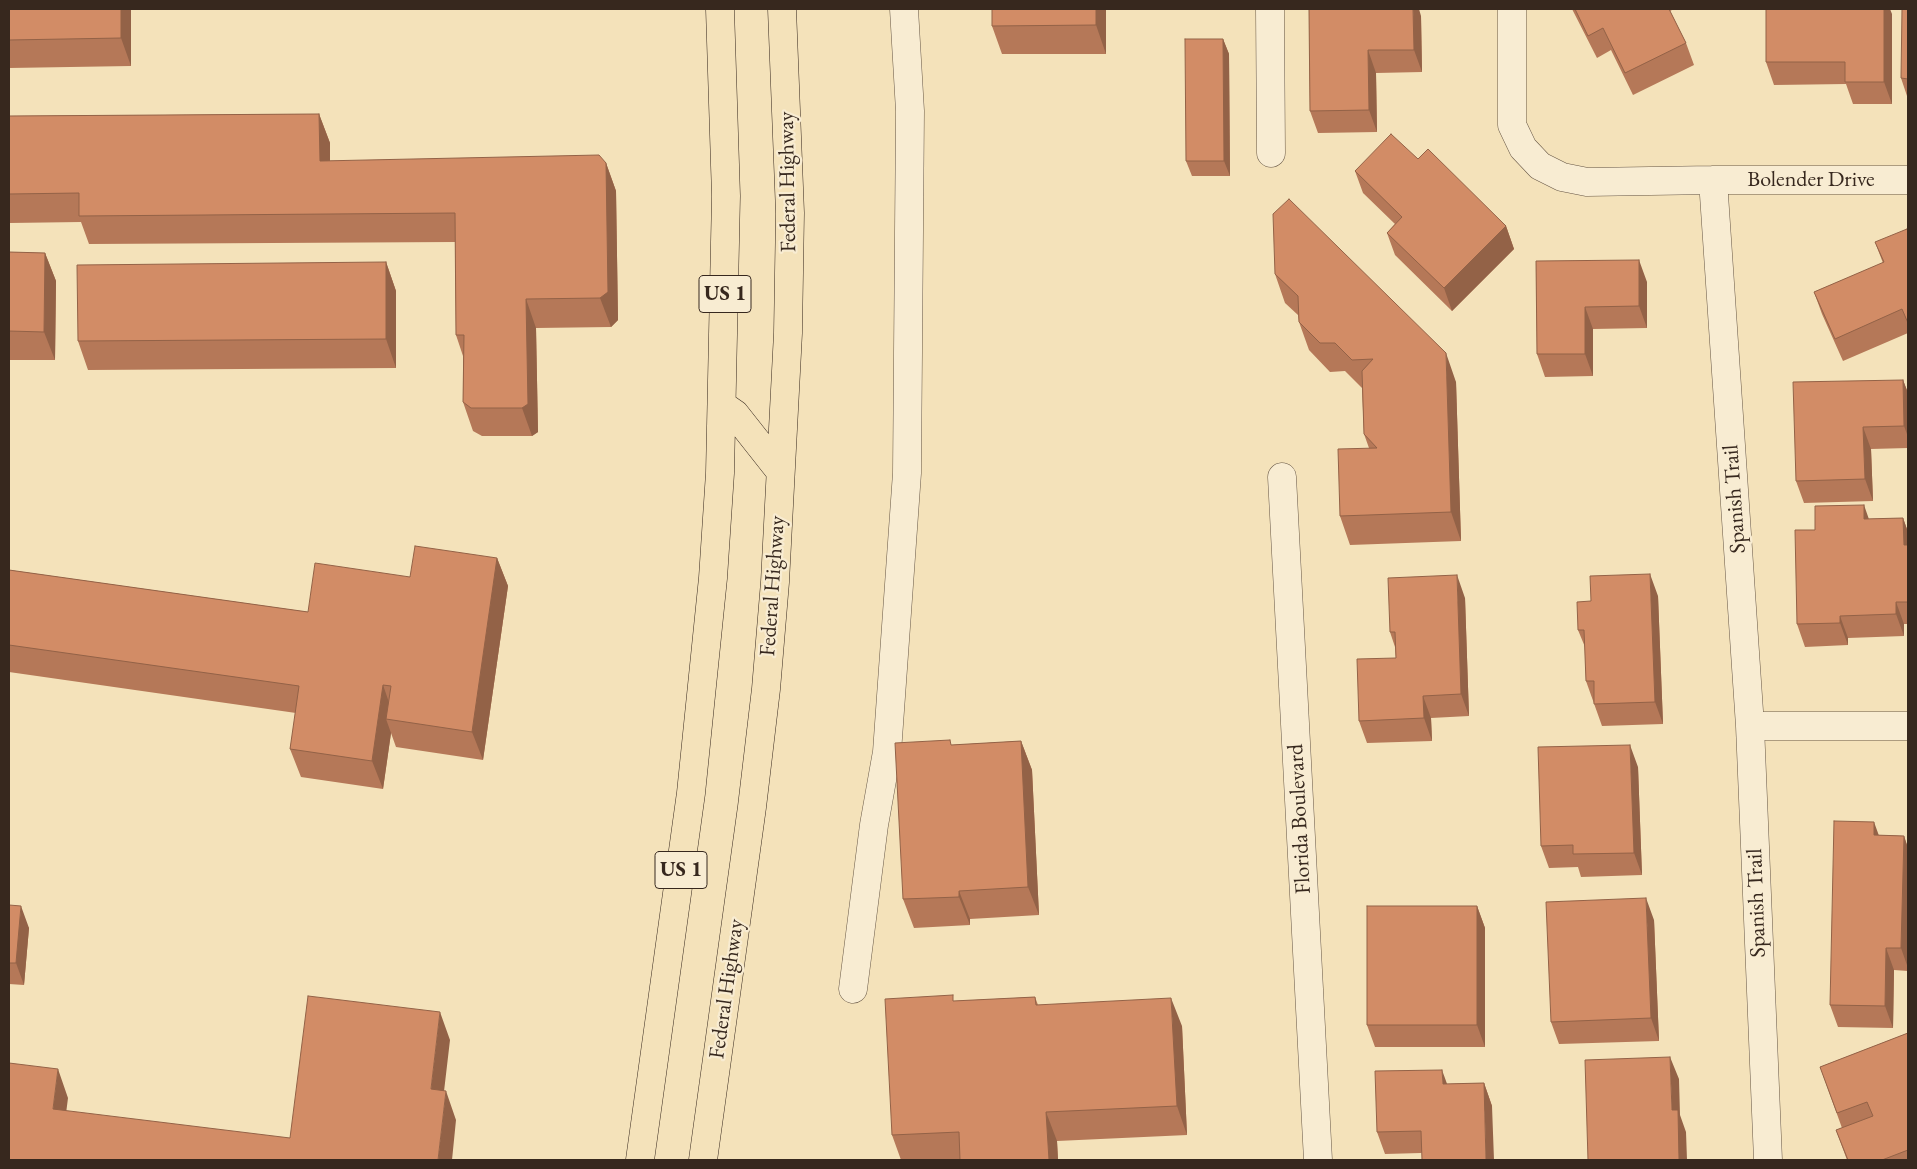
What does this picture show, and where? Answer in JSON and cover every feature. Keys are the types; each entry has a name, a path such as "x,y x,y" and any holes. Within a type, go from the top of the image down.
{"main road":[{"name":"US 1","path":"640,1160 690,803 702,699 720,474 726,196 720,9"},
{"name":"Federal Highway","path":"703,1160 752,807 766,689 775,582 788,333 790,213 782,9"},
{"path":"722,405 735,414 780,471"}],"street":[{"path":"853,989 874,825 886,752 907,474 910,111 904,9"},
{"path":"1270,9 1270,153"},
{"path":"1512,9 1512,125 1523,148 1540,166 1562,177 1587,182 1714,180"},
{"name":"Bolender Drive","path":"1714,180 1908,180"},
{"name":"Spanish Trail","path":"1714,180 1750,726 1768,1160"},
{"name":"Florida Boulevard","path":"1282,478 1318,1160"},
{"path":"1750,726 1908,726"}],"building":[{"path":"9,9 121,9 121,38 9,40"},
{"path":"992,9 1096,9 1096,25 992,26"},
{"path":"1309,9 1413,9 1414,50 1368,50 1369,110 1310,111"},
{"path":"1575,9 1669,9 1686,43 1625,73 1603,28 1588,36"},
{"path":"1766,9 1884,9 1884,82 1845,82 1845,62 1766,62"},
{"path":"1902,9 1908,9 1908,79 1901,78"},
{"path":"1185,39 1223,39 1224,161 1186,161"},
{"path":"319,114 320,161 599,155 606,163 608,292 600,298 526,299 528,404 522,408 471,408 463,402 464,335 456,335 455,213 79,216 79,193 9,194 9,116"},
{"path":"1391,134 1418,159 1428,149 1506,226 1444,288 1387,233 1402,217 1355,171"},
{"path":"1289,199 1446,353 1451,512 1340,516 1338,449 1377,448 1364,434 1362,371 1373,359 1352,360 1335,343 1320,343 1299,322 1298,296 1275,274 1273,214"},
{"path":"1907,229 1908,323 1902,309 1835,339 1814,292 1884,262 1875,242"},
{"path":"9,252 45,253 44,332 9,331"},
{"path":"1639,260 1639,306 1585,307 1585,354 1537,354 1536,261"},
{"path":"386,262 386,339 78,341 77,265"},
{"path":"1903,380 1904,426 1863,427 1865,479 1796,481 1793,382"},
{"path":"1864,505 1864,519 1903,518 1904,545 1908,545 1908,602 1896,602 1896,614 1840,616 1840,623 1797,624 1795,530 1815,530 1815,506"},
{"path":"415,546 497,558 472,732 386,719 391,686 383,685 372,761 290,749 299,686 9,645 9,570 308,612 315,563 410,577"},
{"path":"1650,574 1655,702 1594,704 1594,681 1586,681 1584,630 1578,630 1577,602 1591,601 1590,576"},
{"path":"1457,575 1461,694 1423,696 1424,718 1359,721 1357,659 1396,658 1395,632 1390,632 1388,578"},
{"path":"950,740 951,745 1021,741 1028,887 959,891 959,897 903,899 895,743"},
{"path":"1630,745 1634,853 1573,854 1573,845 1541,846 1538,747"},
{"path":"1834,821 1874,822 1874,835 1904,836 1901,948 1886,948 1885,1006 1830,1005"},
{"path":"1646,898 1651,1018 1551,1022 1546,902"},
{"path":"9,905 21,906 16,963 9,963"},
{"path":"1367,906 1477,906 1477,1025 1367,1025"},
{"path":"953,995 953,1001 1035,997 1036,1005 1171,998 1177,1106 1046,1112 1049,1160 960,1160 959,1132 892,1135 885,999"},
{"path":"308,996 440,1012 431,1089 446,1091 438,1160 9,1160 9,1063 58,1069 53,1109 290,1138"},
{"path":"1908,1033 1908,1150 1882,1160 1848,1160 1836,1130 1873,1116 1867,1102 1837,1113 1820,1067"},
{"path":"1670,1057 1672,1110 1678,1110 1679,1160 1588,1160 1585,1060"},
{"path":"1442,1070 1443,1084 1484,1083 1486,1160 1422,1160 1421,1131 1377,1132 1375,1071"}]}
